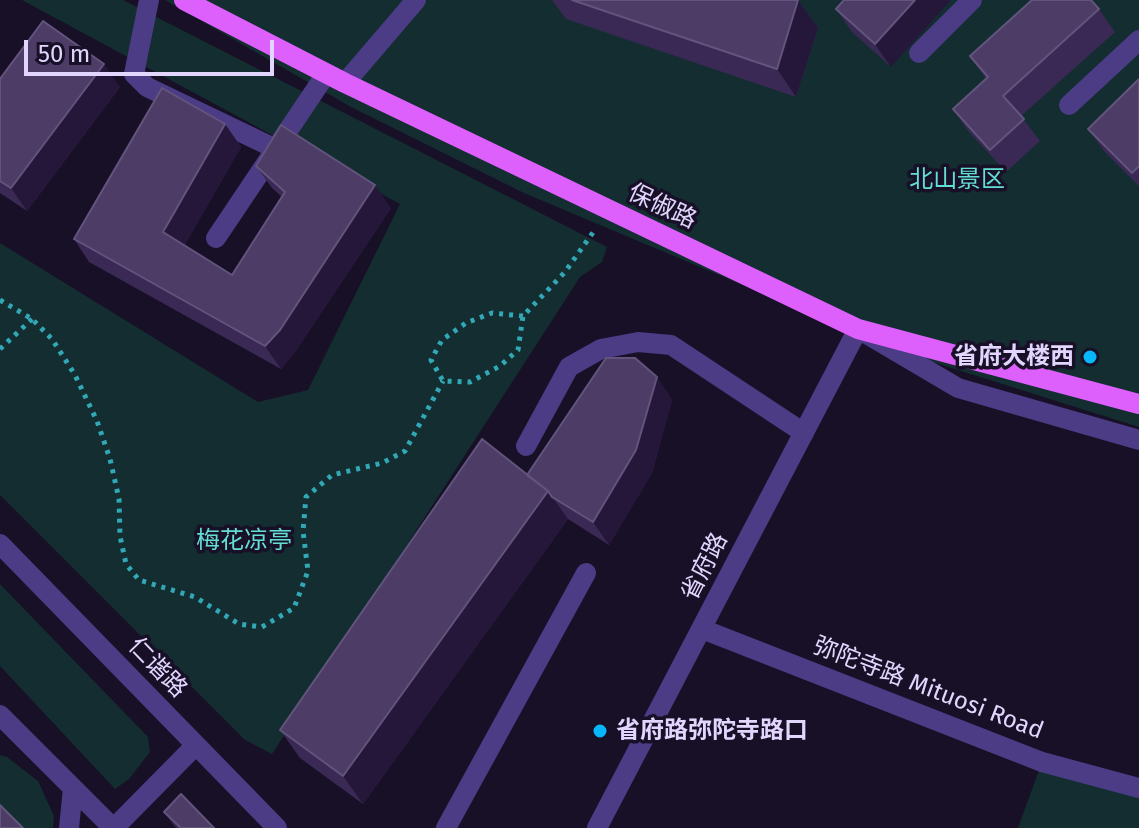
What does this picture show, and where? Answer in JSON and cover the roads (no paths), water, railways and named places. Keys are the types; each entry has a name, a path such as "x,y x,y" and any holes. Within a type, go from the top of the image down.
{"main road":[{"name":"保俶路","path":"184,0 326,74 858,329 1139,404"}],"street":[{"path":"149,0 134,74 147,87 276,149"},
{"path":"345,83 416,0"},
{"path":"919,53 972,0"},
{"path":"1069,105 1139,40"},
{"path":"216,238 326,74"},
{"path":"858,329 958,388 1139,440"},
{"name":"省府路","path":"597,828 858,329"},
{"path":"526,446 569,367 601,349 638,342 671,345 804,433"},
{"name":"仁谐路","path":"0,544 277,828"},
{"path":"446,828 586,573"},
{"name":"弥陀寺路 Mituosi Road","path":"702,629 1042,762 1139,788"},
{"path":"1,718 114,828 196,745"},
{"path":"69,828 73,788"}],"place":[{"name":"省府大楼西","path":"1090,357"},
{"name":"省府路弥陀寺路口","path":"600,731"}],"park label":[{"name":"北山景区","path":"957,180"},
{"name":"梅花凉亭","path":"244,541"}]}
